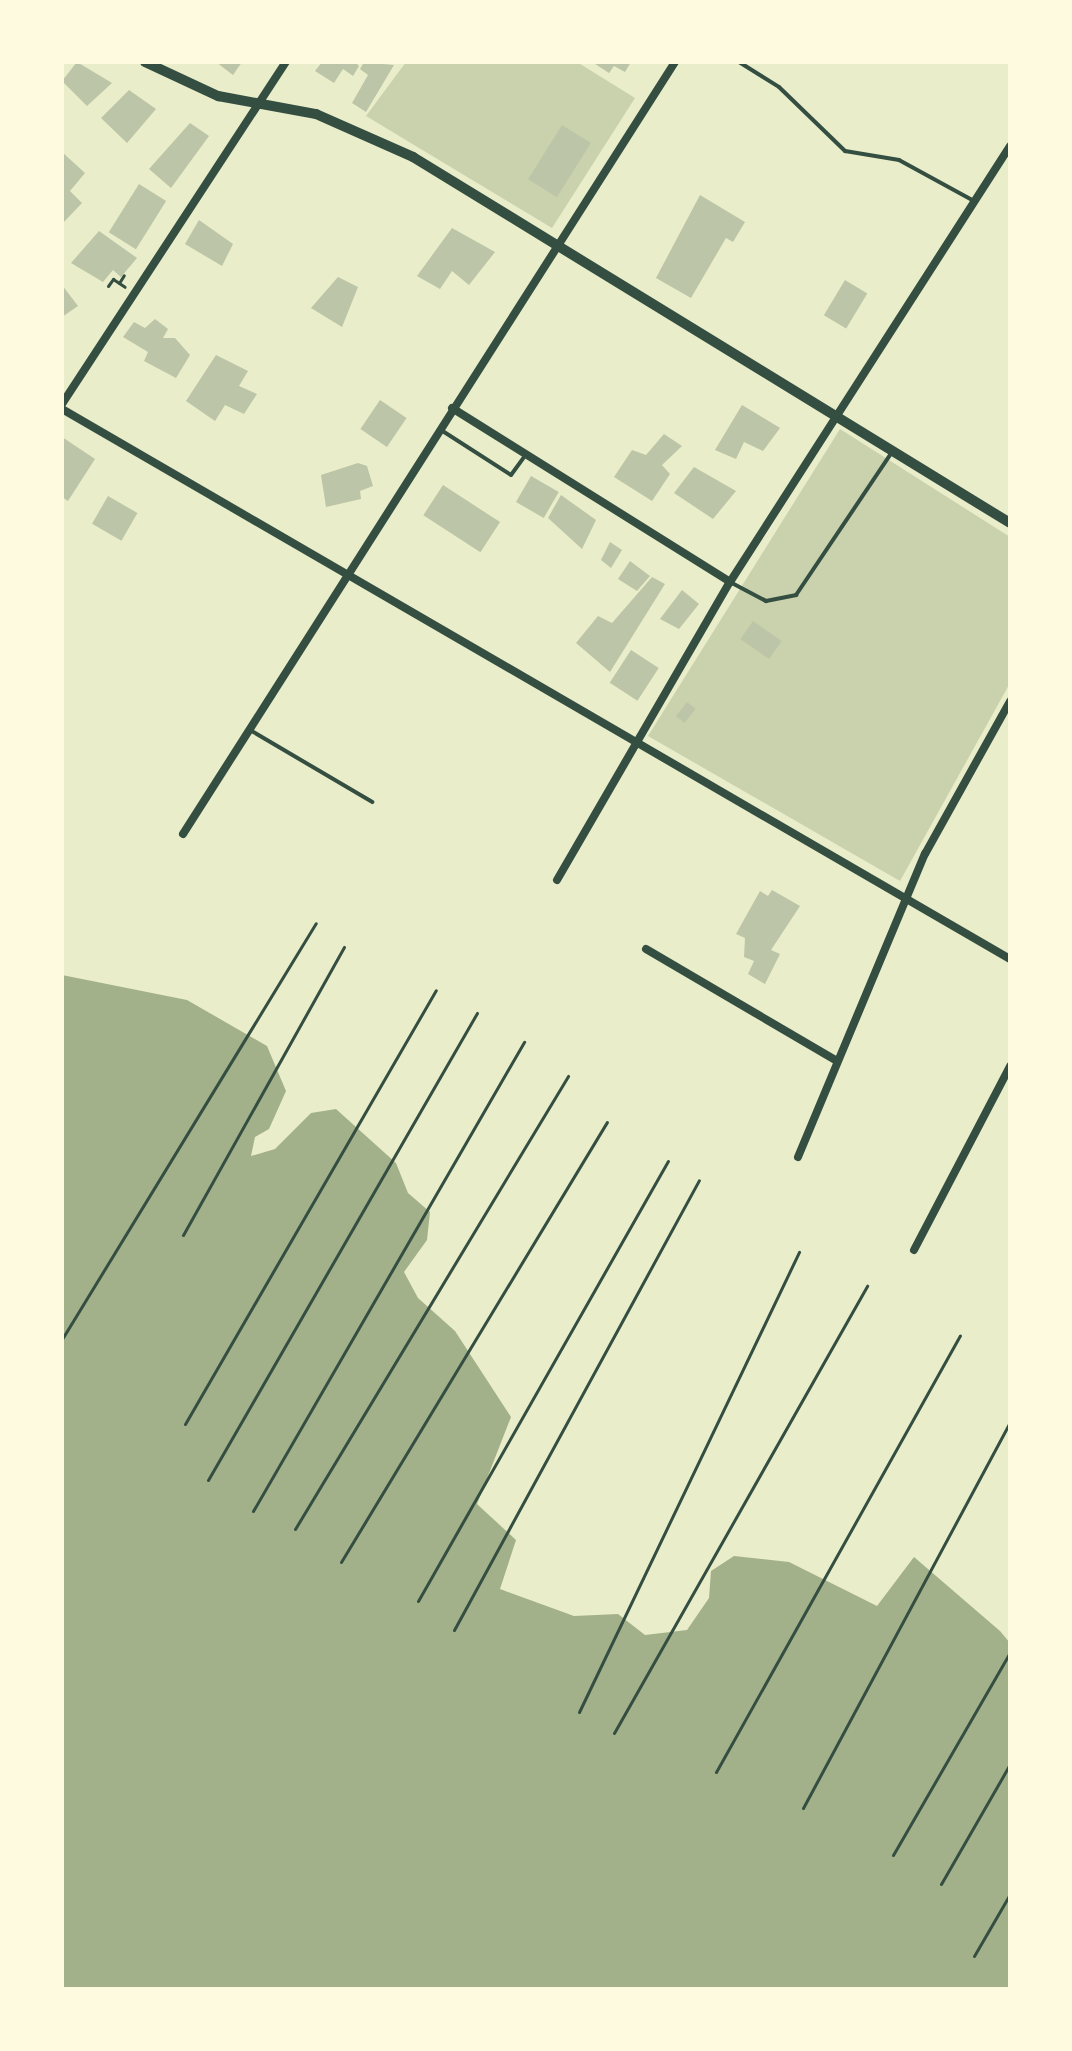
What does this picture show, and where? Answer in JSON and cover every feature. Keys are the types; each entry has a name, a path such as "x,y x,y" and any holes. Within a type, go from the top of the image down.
{"street":[{"path":"145,62 218,96 257,99 316,114 413,157 559,243 1010,523"},
{"path":"286,62 257,99 62,406 905,901 1010,959"},
{"path":"183,834 345,572 675,62"},
{"path":"557,880 634,741 730,582 1010,146"},
{"path":"452,408 730,582"},
{"path":"798,1157 835,1060 905,901 1010,701"},
{"path":"646,949 835,1060"},
{"path":"914,1250 1010,1066"}],"lane":[{"path":"739,62 779,87 845,151 899,160 974,201"},
{"path":"438,429 511,475 526,455"},
{"path":"730,582 766,601 796,595 894,450"},
{"path":"248,729 372,802"}],"path":[{"path":"119,283 124,275"},
{"path":"108,286 113,279"},
{"path":"62,1339 316,923"},
{"path":"183,1235 344,947"},
{"path":"185,1424 436,990"},
{"path":"208,1480 477,1013"},
{"path":"253,1511 524,1042"},
{"path":"295,1529 568,1076"},
{"path":"341,1562 607,1122"},
{"path":"418,1601 668,1161"},
{"path":"454,1630 699,1180"},
{"path":"579,1712 799,1252"},
{"path":"614,1733 867,1286"},
{"path":"716,1772 960,1336"},
{"path":"803,1808 1010,1422"},
{"path":"893,1855 1010,1652"},
{"path":"941,1884 1010,1764"},
{"path":"974,1956 1010,1894"}],"shaded area":[{"path":"406,62 577,62 635,98 552,228 366,116"},
{"path":"840,429 1010,537 1010,683 900,881 648,736"},
{"path":"62,975 187,1000 267,1046 286,1091 269,1129 255,1137 251,1156 275,1149 311,1113 336,1109 396,1163 408,1193 430,1212 427,1240 404,1272 418,1298 455,1331 511,1417 477,1504 516,1540 500,1589 574,1616 618,1614 645,1635 687,1630 709,1598 711,1571 734,1556 789,1562 877,1606 914,1557 1000,1631 1010,1643 1010,1989 62,1989"}],"building":[{"path":"77,62 112,83 87,106 62,81"},
{"path":"216,62 242,62 233,75"},
{"path":"322,62 355,62 359,66 353,76 343,69 334,83 315,71"},
{"path":"364,62 394,65 366,112 352,103 368,75 360,69"},
{"path":"592,62 631,62 625,72 614,66 609,73"},
{"path":"129,90 156,109 127,143 101,118"},
{"path":"190,123 209,136 171,188 149,169"},
{"path":"562,125 591,143 557,197 528,179"},
{"path":"62,152 85,173 70,191 82,203 62,224"},
{"path":"139,184 166,201 136,249 109,232"},
{"path":"700,195 745,222 733,242 726,238 691,298 656,278"},
{"path":"199,220 233,244 222,266 185,244"},
{"path":"452,228 495,252 469,285 452,271 440,289 417,276"},
{"path":"99,231 137,258 121,277 113,270 103,282 71,263"},
{"path":"338,277 358,287 342,327 311,308"},
{"path":"845,280 867,293 846,329 824,315"},
{"path":"62,285 78,306 62,317"},
{"path":"155,319 168,329 163,338 175,338 190,355 176,378 144,361 148,352 123,337 134,322 145,328"},
{"path":"216,355 248,371 239,386 257,394 244,414 225,405 215,421 186,401"},
{"path":"380,400 407,418 387,447 360,429"},
{"path":"742,405 780,428 763,451 744,442 736,459 715,450"},
{"path":"664,434 682,446 662,465 670,474 652,501 614,477 632,450 646,455"},
{"path":"62,437 95,459 68,501 62,497"},
{"path":"358,463 367,466 373,486 360,491 361,499 326,507 321,475"},
{"path":"694,467 736,491 713,519 674,493"},
{"path":"531,476 559,492 544,518 516,502"},
{"path":"443,485 500,522 480,552 423,515"},
{"path":"561,495 596,520 582,549 548,518"},
{"path":"108,496 137,513 121,541 92,524"},
{"path":"610,542 622,550 611,568 601,560"},
{"path":"630,561 650,576 637,591 618,579"},
{"path":"652,577 665,584 610,672 576,643 598,616 612,623"},
{"path":"682,590 699,604 679,629 660,619"},
{"path":"753,621 782,641 769,659 740,639"},
{"path":"631,650 659,668 637,701 610,683"},
{"path":"687,702 696,709 685,723 676,716"},
{"path":"772,890 800,906 771,950 780,954 765,984 748,974 754,961 744,957 745,938 736,934 760,891 768,896"}]}
